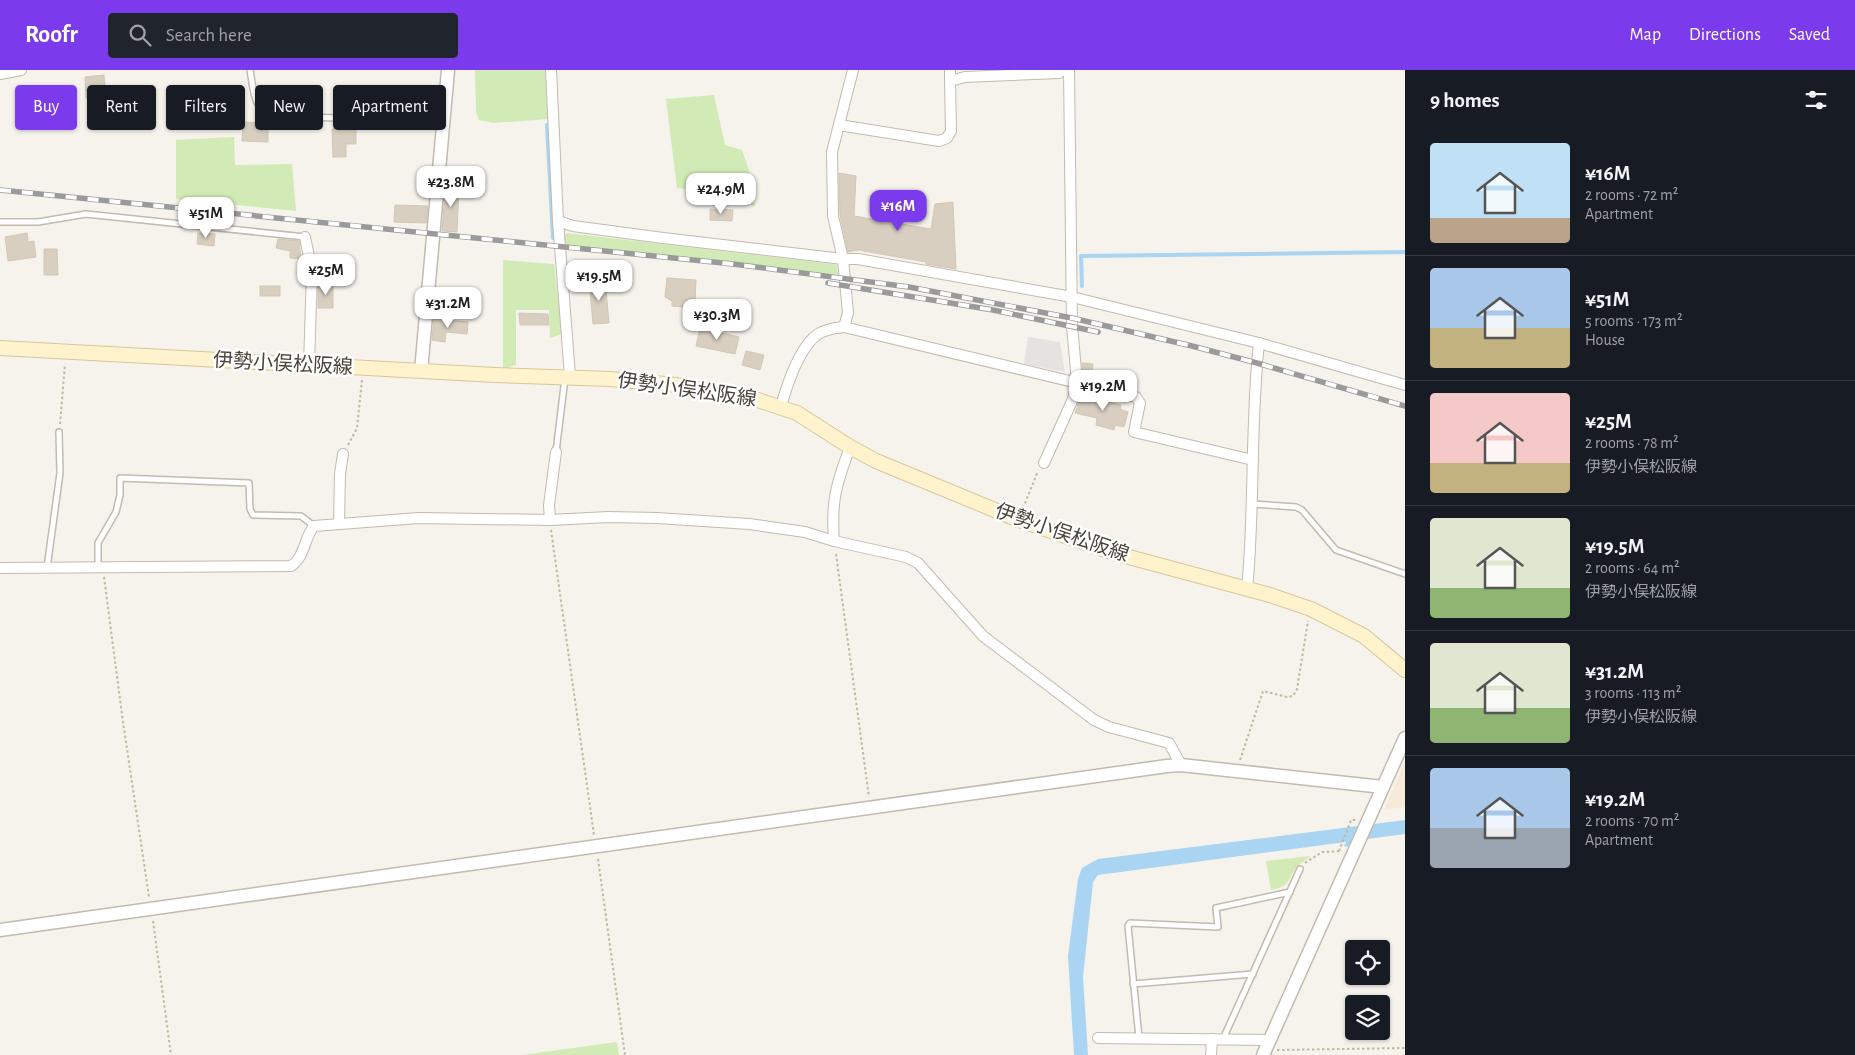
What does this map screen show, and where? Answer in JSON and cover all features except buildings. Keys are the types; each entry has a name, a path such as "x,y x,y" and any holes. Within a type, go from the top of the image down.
{"main road":[{"name":"伊勢小俣松阪線","path":"0,348 504,376 567,376 676,385 729,393 781,406 811,421 850,447 889,467 1019,520 1114,553 1279,598 1310,609 1364,636 1405,670"}],"street":[{"path":"0,74 21,70"},
{"path":"446,89 448,70"},
{"path":"551,70 567,376"},
{"path":"844,327 848,313 843,259 833,216 832,152 853,70"},
{"path":"839,125 939,141 947,138 951,131 950,70"},
{"path":"950,81 965,77 1059,73 1063,70"},
{"path":"1044,463 1073,399 1077,382 1072,297 1069,70"},
{"path":"422,371 442,130"},
{"path":"558,221 573,226 609,231 843,259 858,258 1072,297 1259,342 1405,384"},
{"path":"305,237 312,271 309,364"},
{"path":"781,406 789,380 810,343 817,335 832,328 844,327 1136,397 1140,402 1134,432 1253,460"},
{"path":"1247,590 1252,539 1253,460 1259,342"},
{"path":"834,541 832,512 836,482 850,447"},
{"path":"550,520 549,505 556,452"},
{"path":"339,524 340,474 343,454"},
{"path":"0,568 291,566 298,561 310,531 314,526 419,518 550,520 608,517 658,518 741,524 805,532 834,541 906,557 918,563 983,636 1094,720 1109,727 1169,743 1181,765"},
{"path":"1098,1038 1223,1039 1266,1048 1405,738"},
{"path":"0,930 1181,765 1383,787"},
{"path":"1211,1055 1212,1039"}],"lane":[{"path":"250,70 256,98 260,106 268,111 297,116 333,116"},
{"path":"0,222 38,222 86,214 305,237"},
{"path":"556,452 567,376"},
{"path":"47,568 60,473 59,432"},
{"path":"101,568 98,543 116,512 120,495 120,478 248,483 250,509 254,515 301,516 314,526"},
{"path":"1253,504 1296,506 1302,510 1336,550 1405,574"},
{"path":"1223,1039 1300,869"},
{"path":"1139,1038 1128,926 1130,923 1218,927 1216,908 1290,892"},
{"path":"1133,984 1254,974"}],"path":[{"path":"59,432 66,352"},
{"path":"343,454 357,428 364,368"},
{"path":"1019,520 1040,466 1044,463"},
{"path":"550,520 626,1055"},
{"path":"834,541 870,808"},
{"path":"101,568 172,1055"},
{"path":"1239,762 1263,691 1287,697 1293,696 1297,689 1305,630 1310,609"},
{"path":"1340,850 1350,823"},
{"path":"1300,869 1322,852 1354,851"},
{"path":"1266,1048 1405,1048"}],"shaded area":[{"path":"1028,337 1060,342 1065,372 1024,364"},
{"path":"1405,761 1405,807 1384,810"}],"green space":[{"path":"475,70 545,70 548,119 493,123 479,120 476,112"},
{"path":"714,95 725,145 742,150 749,170 755,207 736,195 677,188 666,99"},
{"path":"234,137 235,165 292,164 296,211 176,199 176,140"},
{"path":"567,233 832,264 837,265 838,275 567,246 563,238"},
{"path":"503,260 554,264 562,334 550,338 549,310 516,310 516,365 503,369"},
{"path":"1311,856 1296,867 1285,885 1271,890 1266,861"},
{"path":"617,1042 619,1055 522,1055"}],"water":[{"path":"1405,820 1405,834 1352,841 1348,847 1344,846 1346,842 1098,875 1093,882 1083,977 1088,1055 1074,1055 1068,956 1078,879 1082,868 1098,859"}],"waterway":[{"path":"547,125 553,238"},
{"path":"1082,286 1081,256 1405,252"}],"railway":[{"path":"0,190 733,264 909,287 1072,318 1192,346 1405,406"},
{"path":"828,283 993,310 1098,332"}]}
